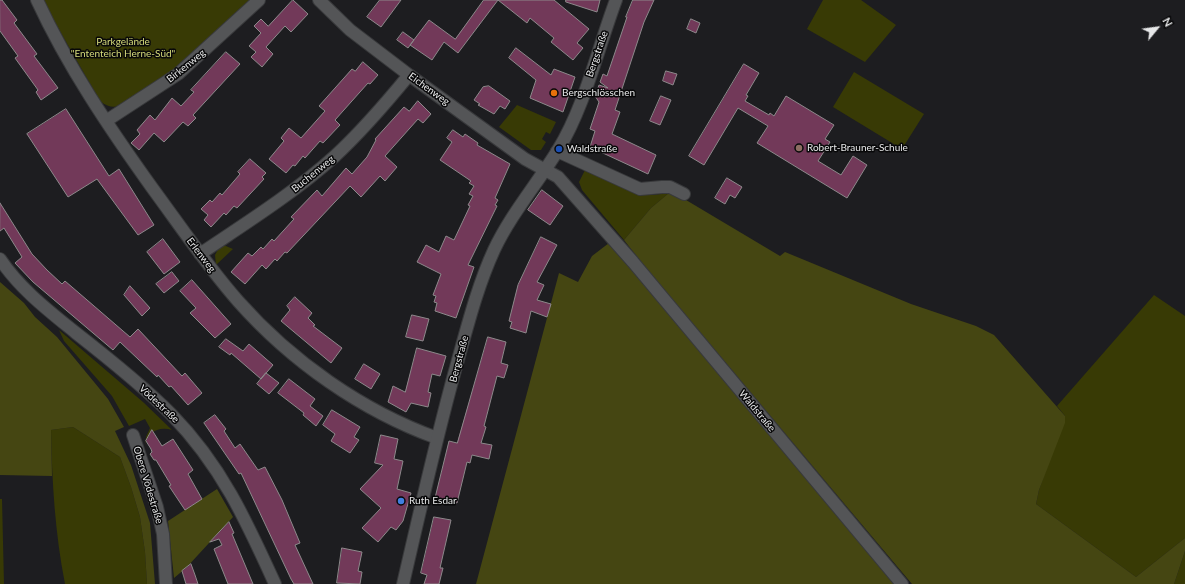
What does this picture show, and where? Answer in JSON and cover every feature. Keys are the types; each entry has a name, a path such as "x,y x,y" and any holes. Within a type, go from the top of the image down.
{"street":[{"name":"Erlenweg","path":"37,0 78,77 106,121 200,254 238,301 258,322 318,374 394,422 436,438"},
{"name":"Birkenweg","path":"106,121 178,74 200,56 259,0"},
{"name":"Bergstraße","path":"403,584 436,438 470,318 494,251 509,222 557,151 586,88 616,0"},
{"name":"Eichenweg","path":"325,2 350,30 409,75 525,159 546,169"},
{"name":"Buchenweg","path":"200,254 270,207 319,170 368,124 409,75"},
{"path":"557,151 640,189 662,186 684,194"},
{"name":"Waldstraße","path":"546,169 558,177 618,244 902,584"},
{"name":"Vödestraße","path":"0,259 22,286 42,305 156,400 189,433 207,455 227,485 241,511 275,584"},
{"name":"Obere Vödestraße","path":"133,435 157,507 166,558 166,584"}],"green space":[{"name":"Parkgelände \"Ententeich Herne-Süd\"","path":"42,0 252,0 169,74 120,106 112,107 100,101"},
{"path":"823,0 861,0 896,25 865,62 807,29"},
{"path":"854,72 924,114 902,149 833,107"},
{"path":"517,105 556,122 550,134 546,132 542,139 546,142 541,150 531,150 499,127"},
{"path":"585,170 640,194 653,195 669,193 651,208 624,240 582,190 579,182"},
{"path":"221,244 233,249 216,265 215,255"},
{"path":"1154,295 1185,316 1185,538 1136,577 1036,504 1039,490 1065,416 1057,406"},
{"path":"59,330 143,402 172,430 162,429 154,431 148,437 145,447 146,437 150,428 145,419 129,426 112,396 64,341"},
{"path":"73,427 120,457 140,517 145,552 147,584 65,584 55,507 51,430"},
{"path":"0,499 2,499 4,584 0,584"},
{"path":"1185,551 1185,584 1174,584"}],"shaded area":[{"path":"669,193 686,200 780,256 785,252 911,304 976,326 994,335 1065,416 1065,423 1039,490 1036,504 1136,577 1185,538 1185,551 1174,584 912,584 649,272 624,240 651,208"},
{"path":"609,243 895,584 476,584 559,273 578,282 592,256"},
{"path":"0,282 24,303 35,317 57,337 108,399 124,427 115,431 131,465 150,523 155,584 147,584 145,552 140,517 120,457 73,427 51,430 52,476 0,475"},
{"path":"217,489 233,517 186,568 174,578 168,521"}],"building":[{"path":"0,0 2,0 17,20 14,23 37,54 34,56 58,88 41,100 36,92 38,90 15,58 18,56 0,31"},
{"path":"293,0 308,14 291,32 285,26 266,47 273,54 262,67 251,57 256,52 249,46 261,33 254,26 261,19 268,26"},
{"path":"380,0 401,0 381,27 367,17"},
{"path":"484,0 498,0 458,53 444,42 432,60 410,45 429,20 455,39"},
{"path":"498,0 554,0 589,29 577,43 583,48 573,60 551,42 554,38 530,18 527,23"},
{"path":"566,0 600,0 597,12 566,2"},
{"path":"633,0 654,0 644,22 615,110 620,112 612,134 656,155 648,174 590,147 595,131 590,129 599,102 595,96 599,85 608,88 600,82 603,74 607,76"},
{"path":"691,19 700,23 696,33 687,29"},
{"path":"403,32 414,40 408,48 397,40"},
{"path":"516,48 551,75 554,69 575,77 563,112 530,98 536,80 509,58"},
{"path":"226,52 240,64 193,115 196,118 188,126 183,122 164,142 154,133 139,150 131,143 140,134 137,130 150,115 155,120 172,98 181,106 194,92 191,90"},
{"path":"363,62 378,75 370,84 368,83 335,120 340,125 323,143 320,141 305,158 303,156 295,166 293,165 286,173 269,159 284,141 281,138 289,128 301,138 325,111 319,106 352,69 355,71"},
{"path":"744,64 759,73 746,95 748,96 745,101 769,115 770,113 774,116 786,96 834,125 825,139 830,142 818,161 841,175 853,156 867,165 847,198 757,143 768,126 738,108 704,165 689,156"},
{"path":"666,71 677,74 673,85 663,81"},
{"path":"489,86 510,101 505,109 500,106 494,114 478,105 480,104 474,100 483,87"},
{"path":"661,96 671,100 660,125 650,121"},
{"path":"418,101 431,114 423,123 418,119 385,156 397,167 385,181 380,176 361,197 350,186 287,253 285,252 277,261 275,259 266,269 262,265 245,284 231,272 248,253 252,256 261,247 263,249 272,239 274,241 294,219 291,217 317,190 322,196 346,168 352,174 367,157 376,140 375,139 404,107 409,111"},
{"path":"66,109 109,176 119,169 154,225 138,235 97,179 68,197 27,134"},
{"path":"453,130 463,137 465,134 478,143 477,145 510,164 495,198 498,200 495,205 497,206 468,265 474,267 456,318 435,311 437,303 434,302 436,296 433,295 441,274 417,262 426,245 439,252 446,236 454,240 470,206 468,205 473,196 469,194 474,186 469,183 471,181 440,160 452,142 447,138"},
{"path":"250,159 266,173 262,177 264,179 237,208 234,206 226,215 224,213 211,227 204,220 208,215 201,209 210,200 212,202 220,193 222,195 240,174 238,172"},
{"path":"727,178 742,187 735,198 730,195 725,204 715,198"},
{"path":"542,190 563,206 550,225 528,210"},
{"path":"0,203 32,254 47,270 62,284 65,281 130,337 138,329 182,376 185,373 202,393 188,405 171,386 169,387 158,375 157,377 120,342 113,350 33,282 15,263 22,257 4,228 0,231"},
{"path":"541,237 557,245 537,282 544,285 537,300 551,304 547,317 531,311 526,333 510,328 512,322 509,321 518,285"},
{"path":"163,239 180,262 164,274 147,252"},
{"path":"172,272 179,281 164,293 156,284"},
{"path":"192,280 231,324 215,338 190,313 196,308 180,291"},
{"path":"130,286 150,308 142,316 124,295"},
{"path":"295,297 312,313 308,318 315,325 313,326 342,348 331,363 281,321 290,310 287,306"},
{"path":"412,315 429,319 423,341 406,337"},
{"path":"488,337 506,342 501,363 508,365 504,378 497,376 484,426 486,427 481,443 492,445 489,459 472,455 470,463 467,462 457,503 435,498 449,441 457,443"},
{"path":"226,339 243,351 249,344 273,365 261,379 231,353 230,355 219,347"},
{"path":"417,348 446,356 440,376 432,374 428,392 431,393 428,407 411,403 406,412 388,402 393,386 405,392"},
{"path":"364,364 380,374 371,389 355,379"},
{"path":"266,373 279,383 269,394 257,384"},
{"path":"289,379 315,399 310,406 323,416 316,426 303,415 304,413 278,393"},
{"path":"332,410 360,427 354,437 359,440 350,453 331,441 335,434 323,425"},
{"path":"215,415 226,429 224,431 235,448 240,444 258,470 265,467 282,500 300,543 295,545 313,584 294,584 291,579 241,473 239,474 204,423"},
{"path":"152,430 162,446 173,439 193,470 188,474 202,499 185,510 169,486 171,485 156,460 154,460 150,454 152,452 146,441"},
{"path":"381,435 398,439 394,459 403,461 397,489 411,493 403,521 396,530 391,527 378,542 362,528 381,508 360,489 383,465 375,463"},
{"path":"434,517 451,520 440,568 443,568 439,584 424,584 427,575 421,573"},
{"path":"229,522 234,533 232,534 253,584 228,584 214,549 222,545 219,539 210,542"},
{"path":"342,548 362,552 358,571 362,572 360,584 337,583"},
{"path":"191,564 198,584 186,584 182,571"}],"place":[{"name":"Bergschlösschen","path":"554,93"},
{"name":"Robert-Brauner-Schule","path":"799,148"},
{"name":"Waldstraße","path":"559,149"},
{"name":"Ruth Esdar","path":"401,501"}]}
